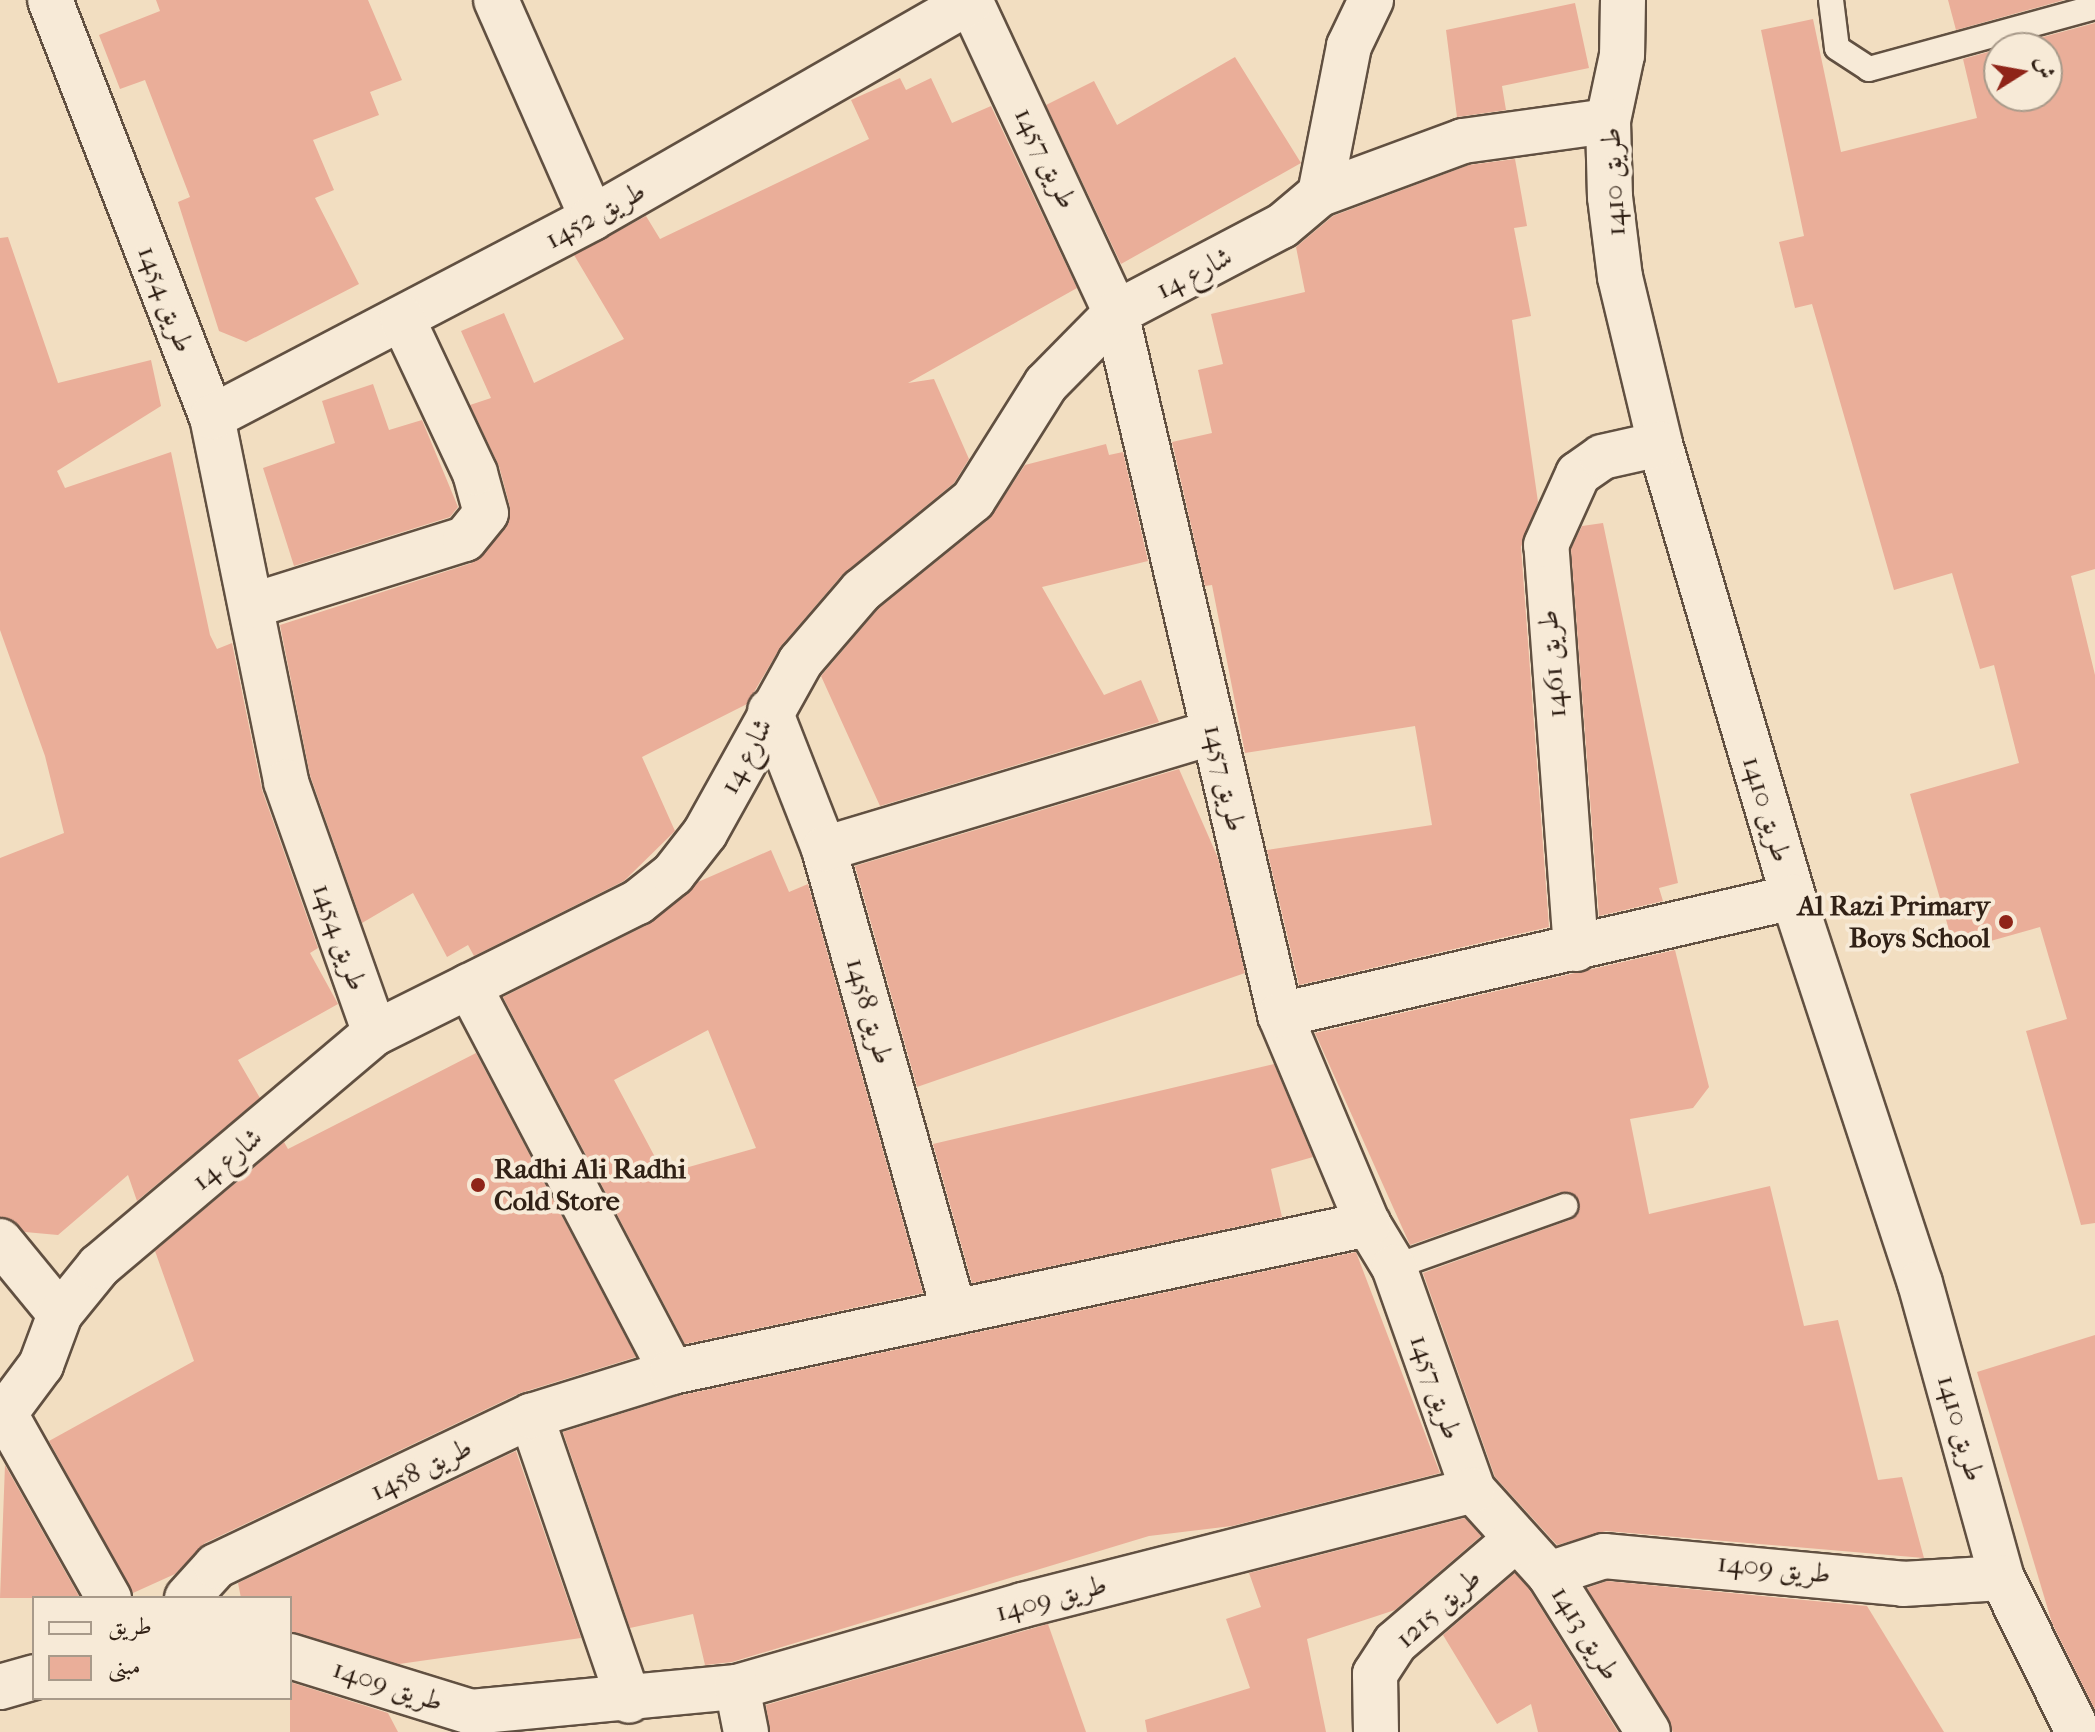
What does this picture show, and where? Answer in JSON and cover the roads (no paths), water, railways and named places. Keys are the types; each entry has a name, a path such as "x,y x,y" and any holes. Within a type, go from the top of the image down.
{"street":[{"name":"طريق 1454","path":"50,0 212,417 286,782 375,1033"},
{"path":"496,0 592,218"},
{"name":"طريق 1452","path":"212,417 592,218 970,0"},
{"name":"طريق 1457","path":"970,0 1116,313 1280,1015 1368,1224 1394,1267 1473,1490 1514,1541"},
{"path":"1320,194 1349,46 1371,0"},
{"name":"طريق 1410","path":"1623,0 1622,55 1608,121 1620,277 1660,444 1793,897 1920,1283 2002,1578 2078,1732"},
{"path":"1320,194 1463,141 1608,121"},
{"name":"شارع 14","path":"2,1416 41,1365 60,1314 99,1266 375,1033 638,902 673,874 705,833 770,711 861,591 973,500 1046,384 1116,313 1282,226 1320,194"},
{"path":"251,606 465,539 486,513 475,473 402,318"},
{"name":"طريق 1461","path":"1576,949 1546,545 1578,474 1602,457 1660,444"},
{"name":"طريق 1458","path":"770,711 824,849 954,1312"},
{"path":"824,849 1214,732"},
{"path":"1280,1015 1793,897"},
{"path":"469,986 672,1372"},
{"name":"طريق 1458","path":"189,1596 216,1566 531,1416 672,1372 1368,1224"},
{"path":"0,1241 60,1314"},
{"path":"2,1416 108,1596"},
{"path":"531,1416 629,1701"},
{"name":"طريق 1409","path":"292,1657 474,1722 737,1687 1023,1605 1473,1490"},
{"name":"طريق 1413","path":"1514,1541 1549,1574 1648,1732"},
{"name":"طريق 1215","path":"1376,1732 1375,1674 1395,1643 1514,1541"},
{"name":"طريق 1409","path":"1549,1574 1604,1556 1903,1584 2002,1578"},
{"path":"0,1687 32,1678"},
{"path":"737,1687 746,1732"}],"lane":[{"path":"1831,0 1837,48 1869,69 2095,7"},
{"path":"1394,1267 1565,1206"}],"place":[{"name":"Al Razi Primary Boys School","path":"2006,922"},
{"name":"Radhi Ali Radhi Cold Store","path":"478,1185"}]}
